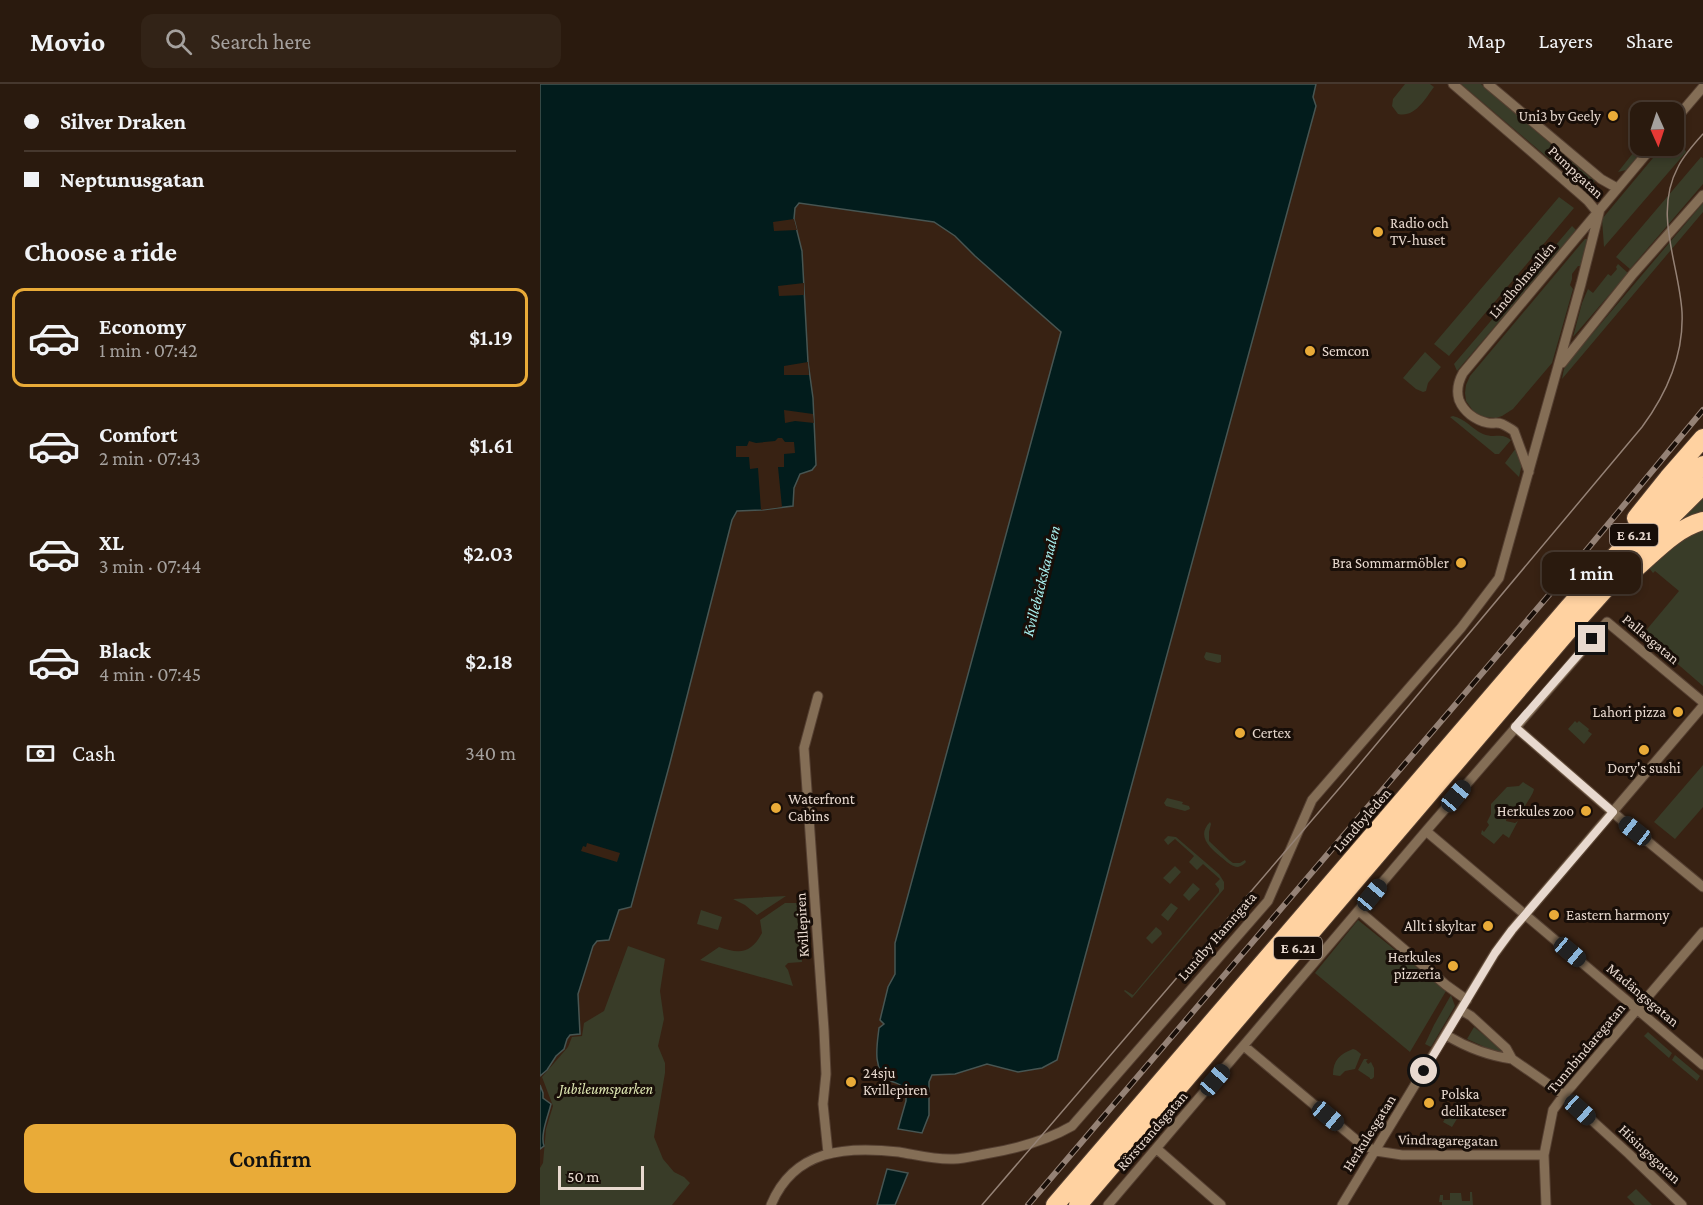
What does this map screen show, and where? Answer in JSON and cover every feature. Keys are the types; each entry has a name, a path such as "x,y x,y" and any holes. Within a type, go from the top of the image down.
{"highway":[{"path":"1571,616 1627,529 1703,438"},
{"name":"Lundbyleden","path":"1078,1205 1571,616 1646,522 1703,465"},
{"name":"Lundbyleden","path":"1055,1205 1571,616 1703,485"},
{"path":"1571,616 1686,528 1703,521"}],"street":[{"name":"Pumpgatan","path":"1453,84 1598,211"},
{"name":"Pumpgatan","path":"1488,84 1601,179 1617,188"},
{"path":"1684,109 1703,87"},
{"name":"Lindholmsallén","path":"1529,472 1514,431 1499,423 1479,420 1464,409 1457,389 1460,379 1644,156"},
{"path":"1558,367 1633,274 1703,195"},
{"path":"1558,367 1598,211"},
{"name":"Lundby Hamngata","path":"771,1205 787,1178 810,1160 828,1153 846,1150 882,1151 956,1160 996,1153 1053,1137 1072,1126 1268,901 1312,801 1461,628 1499,578 1558,367"},
{"name":"Pallasgatan","path":"1607,622 1703,702"},
{"name":"Rörstrandsgatan","path":"1108,1205 1607,622"},
{"name":"Kvillepiren","path":"818,696 804,748 824,1030 826,1074 823,1104 828,1153"},
{"name":"Herkulesgatan","path":"1342,1205 1495,953 1525,914 1703,706"},
{"path":"1515,727 1703,887"},
{"name":"Madängsgatan","path":"1426,831 1703,1065"},
{"path":"1359,911 1467,1000"},
{"name":"Tunnbindaregatan","path":"1546,1205 1544,1155 1553,1110 1563,1095 1703,932"},
{"name":"Hisingsgatan","path":"1461,1010 1471,1016 1506,1048 1512,1059 1563,1095 1682,1205"},
{"name":"Hisingsgatan","path":"1446,1035 1499,1057 1512,1059"},
{"name":"Vindragaregatan","path":"1245,1046 1361,1144 1376,1150 1402,1155 1544,1155"},
{"path":"1156,1149 1221,1205"}],"green space":[{"path":"1405,84 1430,84 1434,87 1423,102 1410,113 1398,114 1392,106 1393,99"},
{"path":"1461,84 1481,84 1595,181 1587,191"},
{"path":"1631,156 1638,156 1626,170 1618,172"},
{"path":"1655,156 1683,156 1604,247 1602,219"},
{"path":"1701,157 1703,158 1703,184 1630,269 1616,257"},
{"path":"1559,197 1574,208 1449,356 1434,344"},
{"path":"1703,203 1703,212 1562,379 1564,369 1570,360"},
{"path":"1572,226 1576,230 1571,237 1457,371 1454,364"},
{"path":"1585,239 1591,241 1594,249 1572,274 1570,285 1573,289 1552,363 1513,409 1496,418 1481,417 1466,401 1466,385 1470,376"},
{"path":"1618,264 1628,273 1573,337 1588,289 1593,293 1608,274 1611,276"},
{"path":"1425,352 1441,367 1428,383 1426,391 1423,392 1403,378"},
{"path":"1450,417 1462,419 1483,434 1504,436 1511,440 1499,454 1495,454"},
{"path":"1516,448 1522,464 1519,477 1505,463"},
{"path":"1703,499 1703,514 1669,529"},
{"path":"1703,526 1703,686 1643,634 1679,591 1649,568 1659,556"},
{"path":"1206,652 1221,655 1221,662 1206,660 1204,657"},
{"path":"1575,721 1577,723 1579,721 1592,734 1584,744 1568,729"},
{"path":"1703,765 1703,807 1675,839 1654,822"},
{"path":"1523,782 1534,789 1533,792 1519,818 1518,814 1508,812 1506,821 1515,823 1518,821 1509,838 1503,834 1494,844 1481,834 1482,830 1484,832 1489,825 1487,822 1491,814 1491,804 1507,787 1519,786"},
{"path":"1167,798 1183,802 1182,804 1189,806 1190,809 1185,811 1166,806 1164,803"},
{"path":"1210,822 1209,841 1233,863 1245,860 1244,864 1238,867 1231,865 1209,846 1204,832"},
{"path":"1168,836 1176,837 1219,874 1224,882 1224,889 1132,998 1124,991 1133,995 1219,892 1215,884 1220,879 1203,864 1197,870 1189,862 1194,856 1175,839 1168,845 1164,840"},
{"path":"1175,866 1181,872 1170,884 1163,878"},
{"path":"1193,883 1200,889 1189,901 1183,895"},
{"path":"786,896 757,915 733,899"},
{"path":"785,903 798,903 802,962 788,963 785,966 793,986 700,960 719,947 733,951 749,949 762,933 760,920"},
{"path":"1171,903 1178,908 1168,921 1161,915"},
{"path":"701,910 722,917 718,930 697,924"},
{"path":"1358,920 1446,991 1410,1052 1315,973"},
{"path":"1156,927 1162,934 1152,944 1146,938"},
{"name":"Jubileumsparken","path":"628,946 665,959 660,991 664,1019 658,1046 665,1063 665,1073 654,1137 663,1159 674,1172 690,1183 672,1205 540,1205 540,1168 543,1163 546,1129 553,1106 542,1077 568,1047 572,1037 582,1036 584,1023 604,1011"},
{"path":"1451,995 1455,1006 1431,1047 1425,1044"},
{"path":"1474,1027 1502,1049 1501,1053 1467,1039"},
{"path":"1648,1032 1672,1053 1669,1058 1644,1036"},
{"path":"1353,1049 1361,1054 1355,1069 1345,1071 1340,1076 1333,1075 1334,1065 1338,1058"},
{"path":"1675,1055 1700,1076 1697,1081 1672,1060"},
{"path":"1364,1059 1368,1059 1366,1061 1368,1064 1371,1062 1374,1068 1372,1079 1358,1070"},
{"path":"1456,1101 1463,1109 1452,1127 1443,1122"},
{"path":"1636,1189 1652,1205 1635,1205 1627,1197"},
{"path":"1470,1192 1472,1192 1473,1205 1442,1205 1442,1202 1439,1202 1440,1195 1443,1195 1443,1200 1450,1200 1450,1193 1461,1193 1462,1201 1470,1201"}],"water":[{"name":"Kvillebäckskanalen","path":"540,84 1316,84 1313,97 1316,106 1057,1060 1042,1068 1018,1072 987,1064 955,1074 932,1075 929,1082 929,1115 922,1133 898,1129 906,1101 906,1090 889,1080 880,1070 877,1042 879,1028 884,1024 880,1020 888,987 895,974 895,943 1061,332 955,236 934,222 799,203 795,208 794,219 802,251 816,465 812,470 800,474 794,488 793,506 737,511 732,520 631,907 619,910 609,940 597,941 593,946 578,994 580,1034 570,1035 564,1049 540,1076"},
{"path":"540,1085 543,1098 551,1104 544,1131 544,1146 540,1149"},
{"path":"887,1169 908,1173 895,1205 877,1205"}],"pier":[{"path":"794,219 797,230 774,231 773,222"},
{"path":"804,283 804,295 779,296 778,286"},
{"path":"808,362 809,375 784,375 784,366"},
{"path":"784,410 813,414 814,423 795,421 785,423"},
{"path":"782,438 785,442 794,442 795,453 784,454 784,467 778,467 782,507 761,510 758,468 750,469 749,457 736,457 736,446 747,446 749,441 756,443 775,441"},
{"path":"587,843 620,853 617,862 581,851"}],"tram line":[{"path":"982,1205 1343,784 1651,414 1672,373 1682,328 1680,294 1667,221 1671,185 1683,158 1703,134"}],"railway":[{"path":"1028,1205 1560,582 1703,410"}],"place":[{"name":"Uni3 by Geely","path":"1613,116"},
{"name":"Radio och TV-huset","path":"1378,232"},
{"name":"Semcon","path":"1310,351"},
{"name":"Bra Sommarmöbler","path":"1461,563"},
{"name":"Lahori pizza","path":"1678,712"},
{"name":"Certex","path":"1240,733"},
{"name":"Dory's sushi","path":"1644,750"},
{"name":"Waterfront Cabins","path":"776,808"},
{"name":"Herkules zoo","path":"1586,811"},
{"name":"Eastern harmony","path":"1554,915"},
{"name":"Allt i skyltar","path":"1488,926"},
{"name":"Herkules pizzeria","path":"1453,966"},
{"name":"24sju Kvillepiren","path":"851,1082"},
{"name":"Polska delikateser","path":"1429,1103"}],"route":[{"path":"1424,1071 1495,953 1613,812 1515,727 1592,639"}]}
